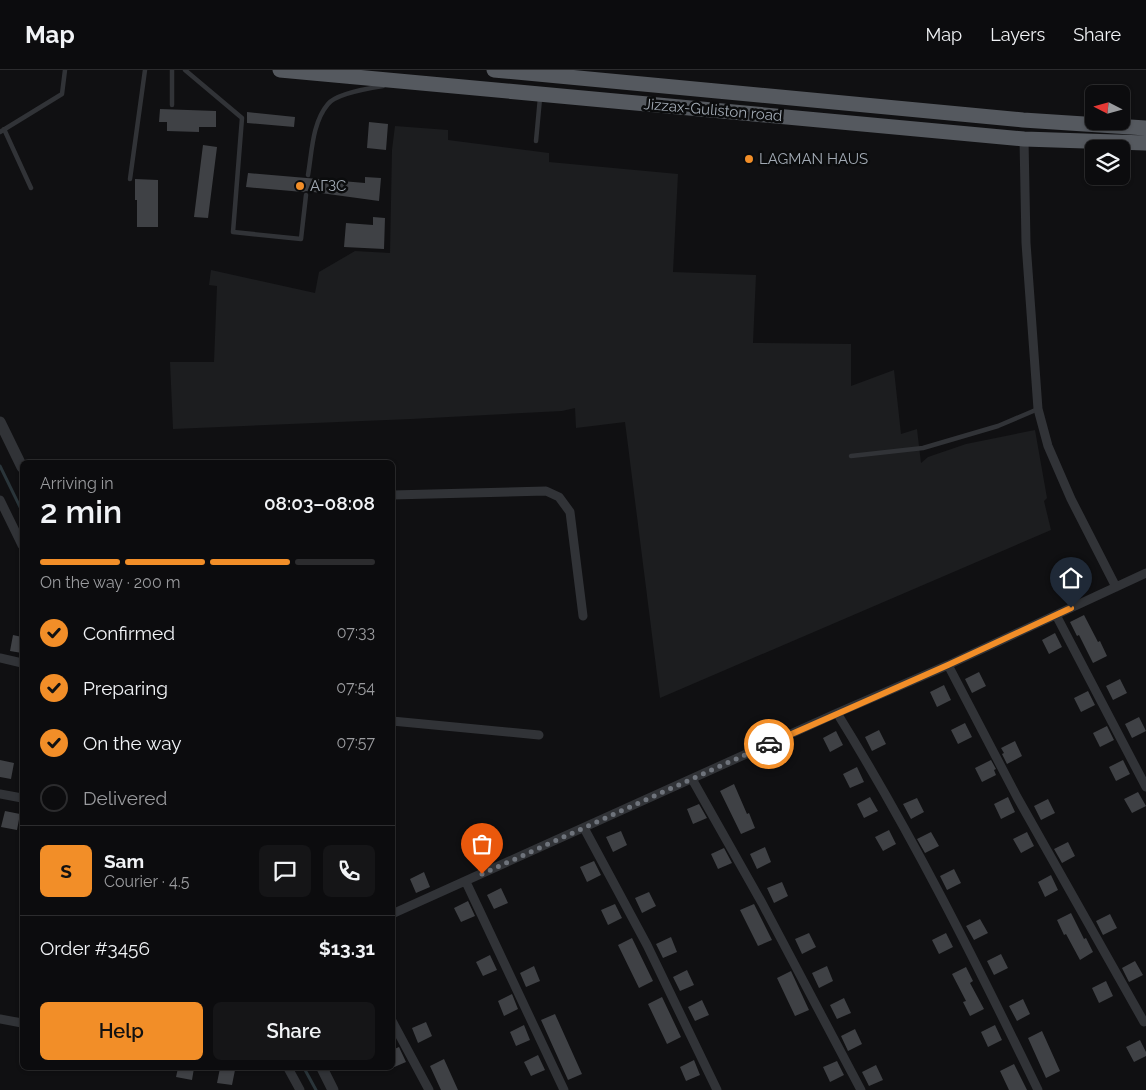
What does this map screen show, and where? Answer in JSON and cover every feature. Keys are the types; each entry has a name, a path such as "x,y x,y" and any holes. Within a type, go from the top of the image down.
{"highway":[{"name":"Jizzax-Guliston road","path":"280,70 1024,139 1146,143"},
{"name":"Jizzax-Guliston road","path":"494,70 1022,120 1146,128"},
{"path":"540,94 542,75"}],"street":[{"path":"1024,139 1026,243 1038,409 1048,446 1071,499 1116,587"},
{"path":"0,422 20,463"},
{"path":"395,495 546,491 559,497 570,512 583,616"},
{"path":"0,500 20,541"},
{"path":"395,913 837,713 948,665 1146,573"},
{"path":"1056,615 1146,787"},
{"path":"0,658 20,663"},
{"path":"948,665 1017,797 1144,1022"},
{"path":"837,713 872,769 937,891 1038,1090"},
{"path":"395,721 539,735"},
{"path":"692,779 762,903 861,1090"},
{"path":"0,794 20,798"},
{"path":"584,828 647,945 717,1090"},
{"path":"466,882 564,1090"},
{"path":"0,1020 20,1024"},
{"path":"395,1027 429,1090"},
{"path":"289,1070 300,1090"},
{"path":"323,1070 334,1090"}],"lane":[{"path":"31,188 2,131 62,94 65,70"},
{"path":"130,179 145,70"},
{"path":"172,70 172,105"},
{"path":"185,70 242,118 233,232 301,240 306,195"},
{"path":"308,175 316,126 328,103 357,90 408,82"},
{"path":"536,141 540,94"},
{"path":"851,456 923,448 998,426 1038,409"}],"shaded area":[{"path":"395,126 448,130 448,140 549,153 549,162 678,174 673,272 756,275 753,343 851,344 851,386 894,370 901,434 917,429 921,463 928,457 966,444 1035,430 1047,498 1044,501 1051,530 660,698 625,422 576,428 575,408 562,411 411,419 173,429 170,362 214,362 217,286 209,285 211,270 315,293 319,272 355,251 390,253 392,150"}],"building":[{"path":"160,109 216,111 216,127 199,127 199,132 167,131 167,122 159,122"},
{"path":"247,112 295,117 294,127 247,123"},
{"path":"369,122 388,124 386,150 367,148"},
{"path":"203,145 217,147 208,218 194,217"},
{"path":"248,173 365,183 365,177 381,178 379,201 306,191 246,187"},
{"path":"135,179 158,180 158,227 137,227"},
{"path":"373,217 385,218 384,249 344,247 346,223 373,225"},
{"path":"1084,615 1107,656 1093,663 1070,622"},
{"path":"1055,633 1062,647 1049,654 1042,640"},
{"path":"13,635 20,637 20,653 10,651"},
{"path":"979,672 986,686 972,693 965,679"},
{"path":"1120,679 1127,693 1113,700 1106,686"},
{"path":"944,685 951,700 937,707 930,692"},
{"path":"1088,691 1095,705 1081,712 1074,698"},
{"path":"1139,717 1146,731 1132,738 1125,724"},
{"path":"965,723 972,737 958,744 951,730"},
{"path":"1107,726 1114,740 1100,747 1093,733"},
{"path":"879,730 886,744 872,751 865,737"},
{"path":"836,731 843,745 830,752 823,738"},
{"path":"1015,741 1022,756 1007,764 1001,748"},
{"path":"0,760 14,763 11,779 0,777"},
{"path":"991,760 996,769 994,770 996,775 982,782 975,768"},
{"path":"1123,760 1130,774 1116,781 1109,767"},
{"path":"857,767 864,782 850,788 843,774"},
{"path":"734,784 755,828 741,834 720,791"},
{"path":"1138,792 1146,806 1132,813 1124,799"},
{"path":"870,797 878,811 864,818 857,804"},
{"path":"1008,797 1015,812 1001,819 994,804"},
{"path":"917,798 924,812 911,819 903,804"},
{"path":"1048,799 1055,813 1041,820 1034,806"},
{"path":"699,804 707,818 693,824 687,809"},
{"path":"5,811 20,814 17,830 1,827"},
{"path":"889,830 896,844 883,851 875,837"},
{"path":"621,831 627,845 613,852 606,837"},
{"path":"931,832 939,846 925,853 917,839"},
{"path":"1027,832 1034,846 1021,853 1013,839"},
{"path":"1068,842 1075,856 1062,863 1054,849"},
{"path":"765,847 771,862 757,869 750,854"},
{"path":"724,848 732,863 718,869 711,854"},
{"path":"594,861 601,875 587,882 580,867"},
{"path":"954,869 961,883 947,890 940,876"},
{"path":"424,872 430,887 416,893 410,879"},
{"path":"1051,875 1058,890 1045,897 1038,882"},
{"path":"782,882 788,896 774,903 767,888"},
{"path":"501,888 508,903 494,909 487,895"},
{"path":"649,892 656,906 642,913 635,898"},
{"path":"468,901 475,916 461,922 454,908"},
{"path":"615,904 622,918 608,925 601,910"},
{"path":"754,904 772,940 758,946 740,910"},
{"path":"1071,913 1093,952 1080,960 1057,920"},
{"path":"1110,914 1117,928 1103,935 1096,921"},
{"path":"980,919 988,933 974,940 966,926"},
{"path":"809,933 816,947 802,954 795,939"},
{"path":"946,933 953,947 939,954 932,940"},
{"path":"671,937 677,952 663,958 656,944"},
{"path":"632,938 653,981 639,988 618,945"},
{"path":"1001,954 1008,968 994,975 987,961"},
{"path":"490,955 497,970 483,976 476,962"},
{"path":"1135,961 1143,975 1129,982 1122,968"},
{"path":"534,966 540,981 526,987 520,973"},
{"path":"827,966 833,981 819,988 812,973"},
{"path":"966,967 973,981 970,983 984,1009 970,1016 963,1002 966,1001 952,974"},
{"path":"687,970 694,985 680,991 673,977"},
{"path":"791,971 809,1010 795,1016 777,978"},
{"path":"1106,981 1113,996 1099,1003 1092,988"},
{"path":"512,994 518,1009 504,1016 498,1001"},
{"path":"662,997 681,1037 667,1044 648,1004"},
{"path":"844,998 851,1013 837,1019 830,1005"},
{"path":"1023,999 1030,1014 1017,1021 1009,1006"},
{"path":"702,1000 709,1015 695,1021 688,1007"},
{"path":"555,1014 582,1074 568,1080 541,1020"},
{"path":"426,1022 432,1036 418,1043 412,1028"},
{"path":"524,1025 530,1040 516,1046 510,1032"},
{"path":"995,1025 1002,1040 988,1047 981,1032"},
{"path":"855,1029 862,1044 848,1051 841,1036"},
{"path":"1042,1031 1060,1071 1046,1078 1028,1038"},
{"path":"1140,1040 1146,1056 1134,1062 1126,1047"},
{"path":"399,1047 406,1062 395,1067 395,1049"},
{"path":"538,1055 545,1070 531,1076 524,1062"},
{"path":"444,1059 458,1090 441,1090 430,1066"},
{"path":"694,1060 700,1075 686,1081 680,1067"},
{"path":"837,1061 844,1075 830,1082 823,1067"},
{"path":"1014,1064 1027,1090 1009,1090 1000,1071"},
{"path":"876,1065 883,1080 869,1086 862,1072"},
{"path":"178,1070 194,1070 192,1080 176,1077"},
{"path":"220,1070 235,1070 232,1085 217,1083"}],"waterway":[{"path":"0,466 20,507"},
{"path":"305,1070 316,1090"}],"way so far":[{"path":"482,874 769,744"}],"place":[{"name":"LAGMAN HAUS","path":"749,159"},
{"name":"АГЗС","path":"300,186"}],"route":[{"path":"769,744 1071,608"}]}
